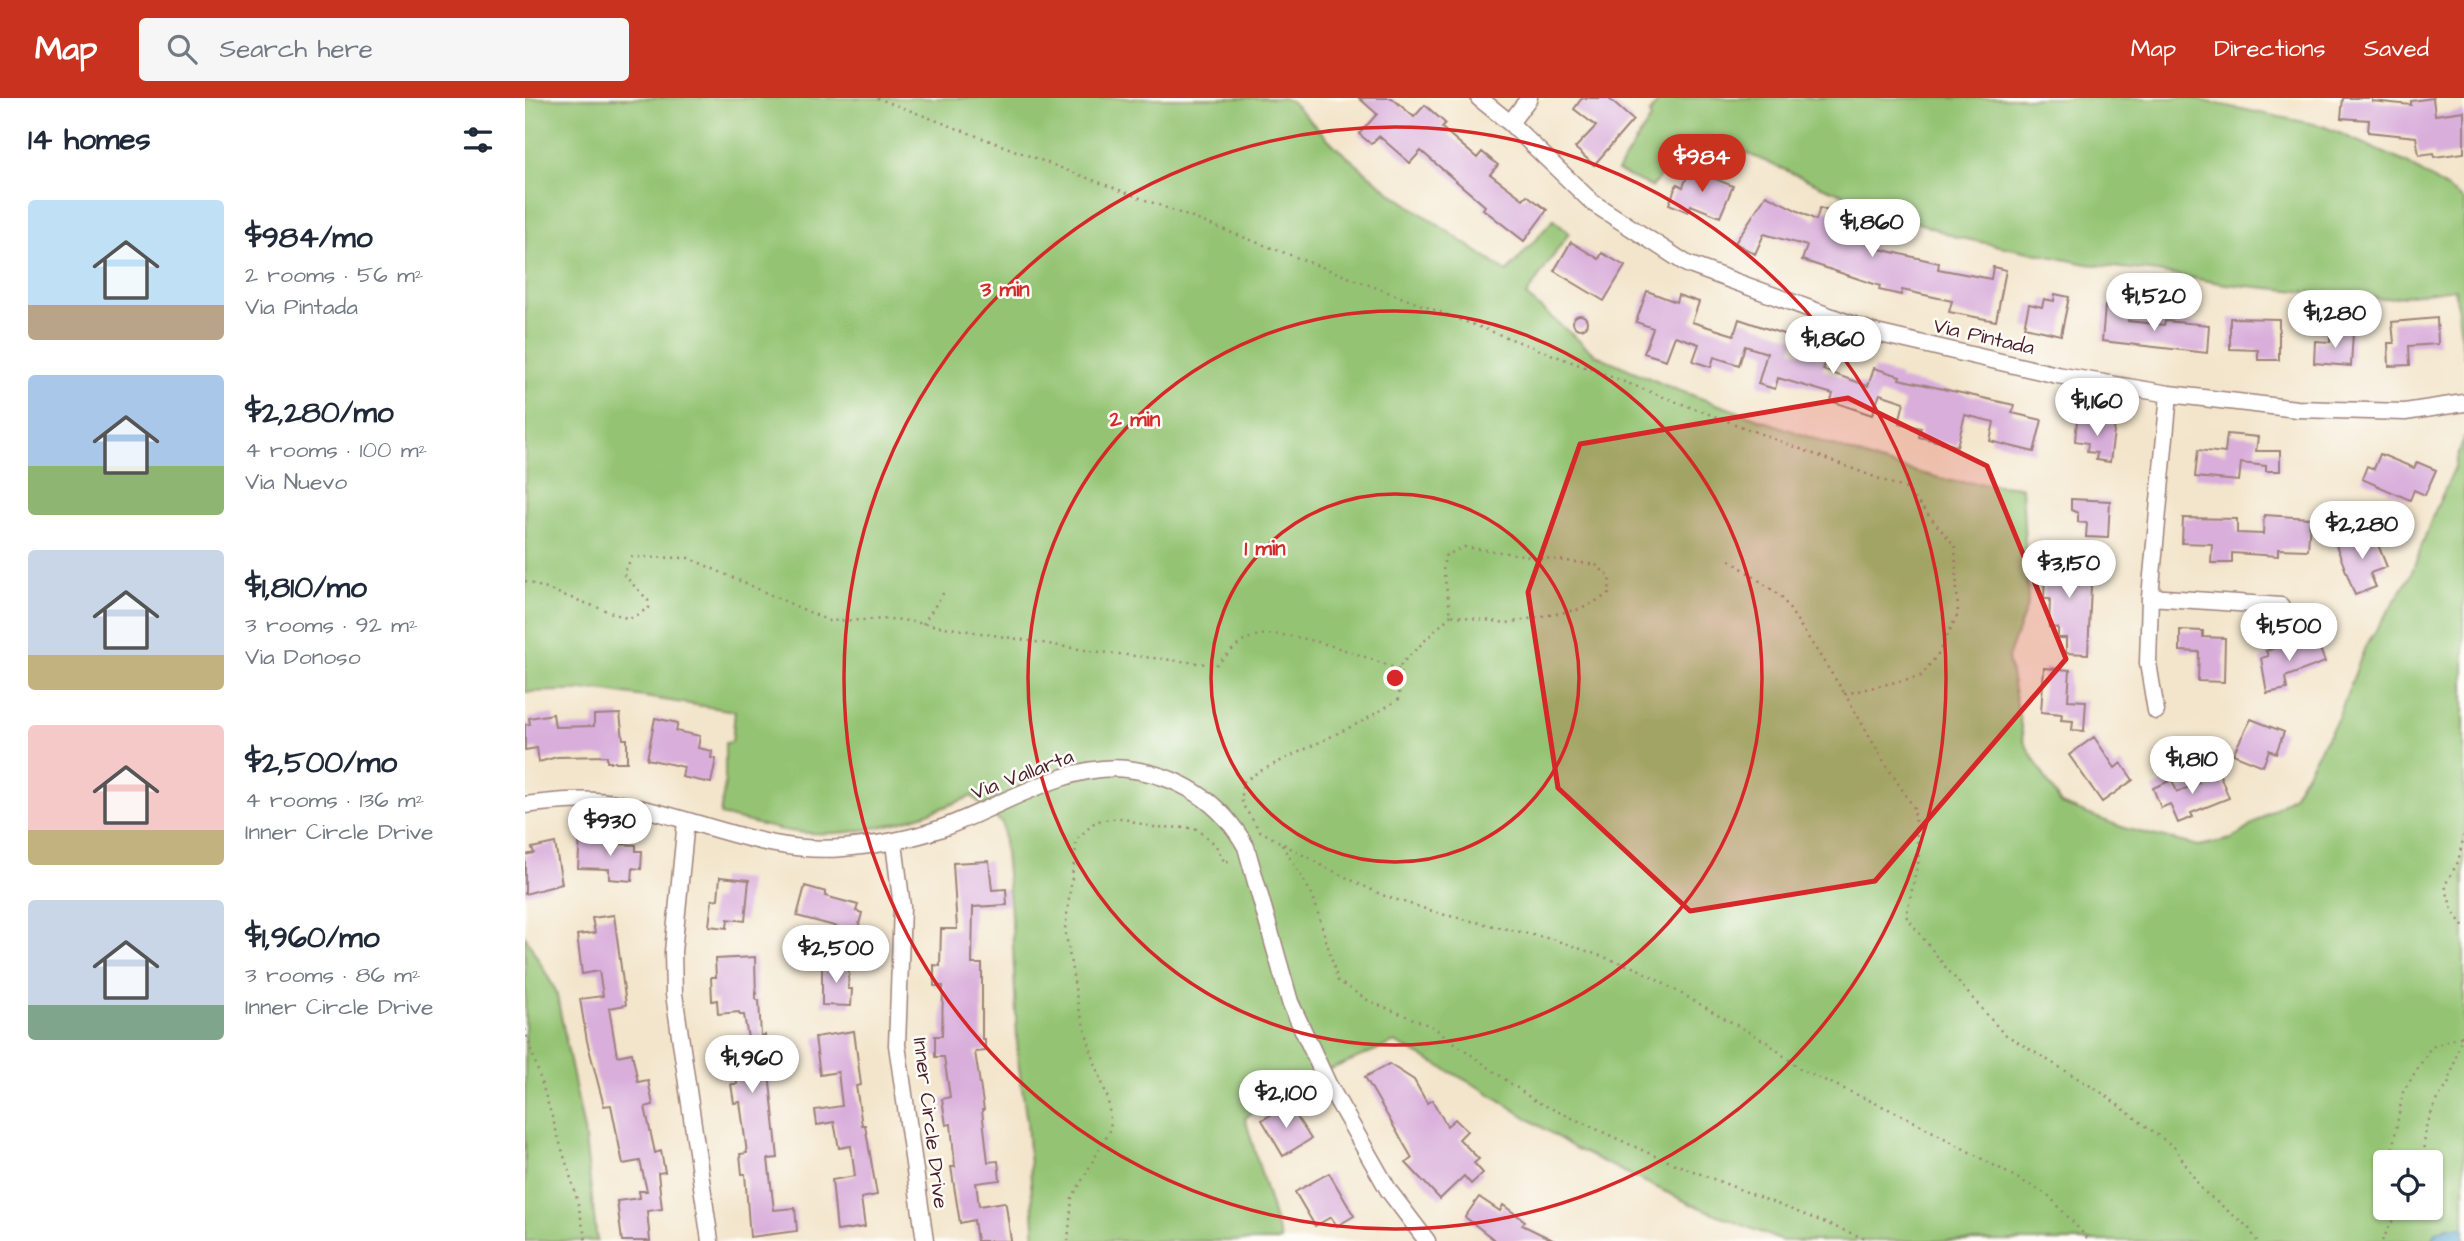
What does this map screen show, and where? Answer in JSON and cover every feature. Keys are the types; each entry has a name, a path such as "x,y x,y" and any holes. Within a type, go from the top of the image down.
{"street":[{"name":"Via Pintada","path":"1479,98 1510,123 1594,203 1687,264 1877,333 2057,375 2169,394 2297,409 2392,412 2464,403"},
{"path":"1510,123 1529,98"},
{"path":"2157,712 2148,663 2150,597 2169,394"},
{"path":"2150,597 2281,606"},
{"name":"Via Vallarta","path":"525,805 581,800 621,804 761,843 815,850 894,843 941,828 1071,774 1112,768 1169,778 1194,790 1217,808 1237,830 1246,847 1290,1002 1328,1084 1389,1191 1427,1241"},
{"path":"687,821 673,952 674,994 710,1241"},
{"name":"Inner Circle Drive","path":"894,843 902,907 897,1045 925,1241"}],"path":[{"path":"877,98 1906,489 1955,546 1958,614 1938,654 1921,676 1846,694"},
{"path":"1464,547 1596,565 1610,577 1609,594 1581,609 1507,623 1451,615 1443,568 1445,556 1464,547"},
{"path":"525,582 629,619 649,608 649,600 624,574 632,557 689,558 829,621 895,619 1091,651 1216,665 1237,646 1255,636 1285,636 1352,652 1400,670"},
{"path":"1730,560 1781,596 1846,694 1914,808 1919,859 1906,916 1947,969 2003,1033 2102,1093 2175,1148 2202,1191 2248,1227 2257,1241"},
{"path":"923,624 944,592"},
{"path":"1451,615 1401,664 1399,699 1366,720 1258,772 1242,783 1242,804 1264,832 1382,895 1441,914 1555,940 1639,969 1768,1043 1800,1069 1904,1116 2047,1195 2090,1241"},
{"path":"1068,1241 1072,1198 1111,1129 1108,1099 1078,1006 1065,929 1077,839 1096,821 1121,818 1152,827 1195,828 1215,845 1225,863 1264,832"},
{"path":"2464,835 2458,862 2445,885 2452,911 2464,928"},
{"path":"1280,842 1313,896 1338,981 1369,1001 1433,1027 1535,1101 1655,1156 1871,1241"},
{"path":"525,1029 576,1195 586,1241"},
{"path":"2423,1150 2426,1127 2437,1099 2448,1086 2464,1030"},
{"path":"2393,1150 2403,1092 2431,1047 2463,1035"},
{"path":"2382,1241 2393,1220"}],"highlighted area":[{"path":"1848,398 1987,466 2066,659 1875,881 1690,911 1558,788 1528,592 1580,444"}],"green space":[{"path":"525,98 1282,98 1291,101 1337,148 1390,192 1507,272 1553,220 1569,233 1526,296 1596,355 1672,388 1879,462 1951,481 2022,487 2028,603 2008,658 2024,742 2061,804 2127,829 2199,846 2232,839 2293,796 2338,718 2365,647 2410,577 2454,469 2464,436 2464,1241 1782,1241 1691,1204 1574,1148 1484,1090 1395,1042 1305,1080 1245,1118 1281,1241 1035,1241 1027,1122 1018,1061 1012,923 1002,823 972,796 905,820 859,831 836,833 789,831 720,815 725,783 725,743 732,742 735,711 599,690 525,692"},
{"path":"1660,98 2189,98 2323,126 2407,163 2464,200 2464,357 2455,289 2381,299 2226,284 2087,264 1956,237 1824,187 1712,138 1687,141 1652,187 1617,171 1651,118 1649,115"},
{"path":"525,936 556,991 584,1131 597,1241 525,1241"}],"water":[{"path":"2447,1227 2464,1227 2464,1241 2432,1241 2436,1232"}],"building":[{"path":"1359,98 1392,98 1414,117 1425,105 1445,123 1442,128 1477,158 1482,152 1498,165 1490,174 1523,199 1527,195 1547,210 1524,241 1483,209 1485,206 1421,151 1410,163 1379,136 1371,144 1359,134 1377,114"},
{"path":"1582,98 1608,98 1633,120 1594,165 1575,148 1596,126 1574,109"},
{"path":"2343,98 2372,98 2372,101 2411,105 2411,101 2433,98 2435,115 2464,111 2464,153 2435,157 2434,153 2419,155 2416,137 2368,132 2369,120 2341,118"},
{"path":"1690,169 1733,186 1720,217 1691,205 1688,212 1669,204 1677,184 1683,187"},
{"path":"1766,195 1816,220 1820,208 1848,218 1845,227 1875,238 1871,247 1939,263 1938,269 1991,279 1993,267 2006,270 1996,321 1949,312 1952,301 1902,290 1901,295 1879,290 1880,286 1802,260 1807,246 1764,234 1755,254 1735,243"},
{"path":"1571,242 1599,259 1602,253 1625,266 1604,301 1554,271"},
{"path":"1647,291 1676,302 1678,295 1699,302 1692,322 1734,335 1739,319 1795,338 1792,350 1826,360 1823,370 1868,386 1874,368 1900,376 1899,379 2014,405 2012,413 2042,420 2034,452 1990,441 1994,422 1965,415 1957,446 1919,437 1921,428 1899,423 1904,402 1880,394 1872,415 1831,401 1833,394 1778,378 1775,389 1758,384 1767,353 1745,346 1739,365 1714,357 1711,367 1693,361 1699,344 1675,336 1666,360 1644,353 1653,328 1636,322"},
{"path":"2055,294 2069,297 2061,335 2024,327 2029,304 2042,307 2044,299 2054,301"},
{"path":"2105,306 2130,309 2128,321 2164,325 2165,321 2209,325 2207,353 2102,341"},
{"path":"1580,315 1585,317 1585,327 1580,329 1575,327 1573,322 1575,317"},
{"path":"2230,318 2279,319 2279,360 2258,360 2258,350 2230,349"},
{"path":"2437,318 2438,344 2409,346 2410,365 2389,366 2388,343 2394,343 2392,322"},
{"path":"2353,332 2351,366 2314,363 2315,341 2330,342 2330,333"},
{"path":"2077,420 2115,424 2110,462 2096,460 2097,453 2087,452 2088,443 2075,441"},
{"path":"2227,434 2258,437 2256,451 2280,451 2280,471 2266,471 2266,466 2241,463 2239,481 2195,477 2198,450 2225,453"},
{"path":"2380,454 2414,468 2417,462 2436,470 2425,495 2414,490 2410,500 2362,479 2367,466 2374,469"},
{"path":"2071,499 2110,501 2108,538 2086,537 2087,523 2078,522 2078,513 2071,510"},
{"path":"2264,515 2310,518 2308,550 2278,549 2278,556 2232,553 2232,563 2211,563 2212,544 2182,543 2183,518 2237,519 2237,533 2263,534"},
{"path":"2372,530 2387,567 2370,573 2376,587 2355,595 2336,545"},
{"path":"2049,549 2057,560 2092,562 2088,654 2066,653 2066,638 2058,638 2058,628 2049,627 2050,599 2044,599 2045,569 2039,567"},
{"path":"2180,630 2203,631 2203,637 2225,638 2224,682 2198,681 2199,652 2180,651"},
{"path":"2316,638 2325,662 2285,677 2287,689 2267,693 2261,658 2268,656 2266,651 2292,641 2294,646"},
{"path":"2044,668 2070,670 2068,700 2086,701 2084,731 2072,730 2073,721 2061,720 2062,714 2041,712"},
{"path":"553,714 555,727 594,726 594,715 620,714 623,739 627,739 627,762 607,762 607,756 557,757 539,762 537,748 525,750 525,725 530,724 529,718"},
{"path":"655,718 678,723 676,731 700,736 698,748 712,751 711,758 716,759 711,783 682,777 684,767 647,759"},
{"path":"2251,719 2284,732 2276,753 2269,750 2263,766 2233,754"},
{"path":"2094,737 2115,768 2121,763 2133,780 2102,802 2069,755"},
{"path":"2218,770 2229,798 2191,813 2193,817 2178,823 2170,804 2161,808 2153,788 2172,780 2177,792 2199,783 2197,778"},
{"path":"580,837 603,838 602,843 636,845 636,851 642,851 641,869 633,868 632,881 609,879 609,869 578,868"},
{"path":"555,843 562,884 525,894 525,855 534,853 532,848"},
{"path":"989,861 992,890 1006,889 1007,905 973,907 972,964 982,964 982,1039 985,1039 985,1051 975,1052 984,1110 988,1162 998,1161 1000,1180 976,1183 979,1206 1004,1202 1006,1205 1011,1241 977,1241 974,1220 960,1223 951,1167 955,1167 951,1124 946,1125 942,1099 950,1097 944,1057 935,1057 935,1036 942,1036 943,986 934,986 934,965 940,966 941,929 957,929 953,863"},
{"path":"720,877 749,880 745,921 728,919 727,928 709,926 712,900 718,899"},
{"path":"805,886 826,892 825,896 858,905 856,911 862,913 857,932 797,916"},
{"path":"614,915 626,1005 609,1008 617,1056 632,1053 638,1082 648,1080 653,1105 645,1107 655,1153 661,1151 665,1172 658,1173 662,1209 647,1211 650,1241 622,1241 617,1201 640,1198 639,1191 647,1191 640,1161 623,1164 611,1105 604,1106 587,1041 580,999 603,996 599,971 582,974 577,935 595,933 592,918"},
{"path":"755,957 756,1000 759,1000 761,1036 765,1035 778,1158 768,1159 774,1210 795,1208 797,1231 750,1237 745,1174 742,1174 740,1154 747,1153 740,1102 734,1103 731,1084 737,1084 732,1040 748,1038 744,1015 739,1012 718,1014 717,1000 712,1001 711,977 716,977 715,959"},
{"path":"822,964 849,965 848,989 852,989 851,1006 822,1005"},
{"path":"854,1031 861,1085 856,1086 877,1195 861,1198 865,1227 837,1231 832,1180 855,1176 851,1146 839,1148 834,1122 817,1125 815,1110 842,1106 838,1072 820,1075 815,1037"},
{"path":"1389,1064 1414,1080 1427,1103 1432,1100 1447,1126 1455,1119 1467,1131 1459,1139 1479,1159 1474,1163 1483,1173 1471,1184 1464,1176 1440,1199 1406,1163 1412,1158 1365,1077"},
{"path":"1289,1105 1311,1139 1283,1156 1262,1120"},
{"path":"1329,1173 1354,1216 1337,1226 1331,1217 1315,1226 1295,1192"},
{"path":"1479,1197 1500,1211 1503,1205 1525,1221 1522,1225 1555,1241 1496,1241 1465,1217"}]}
